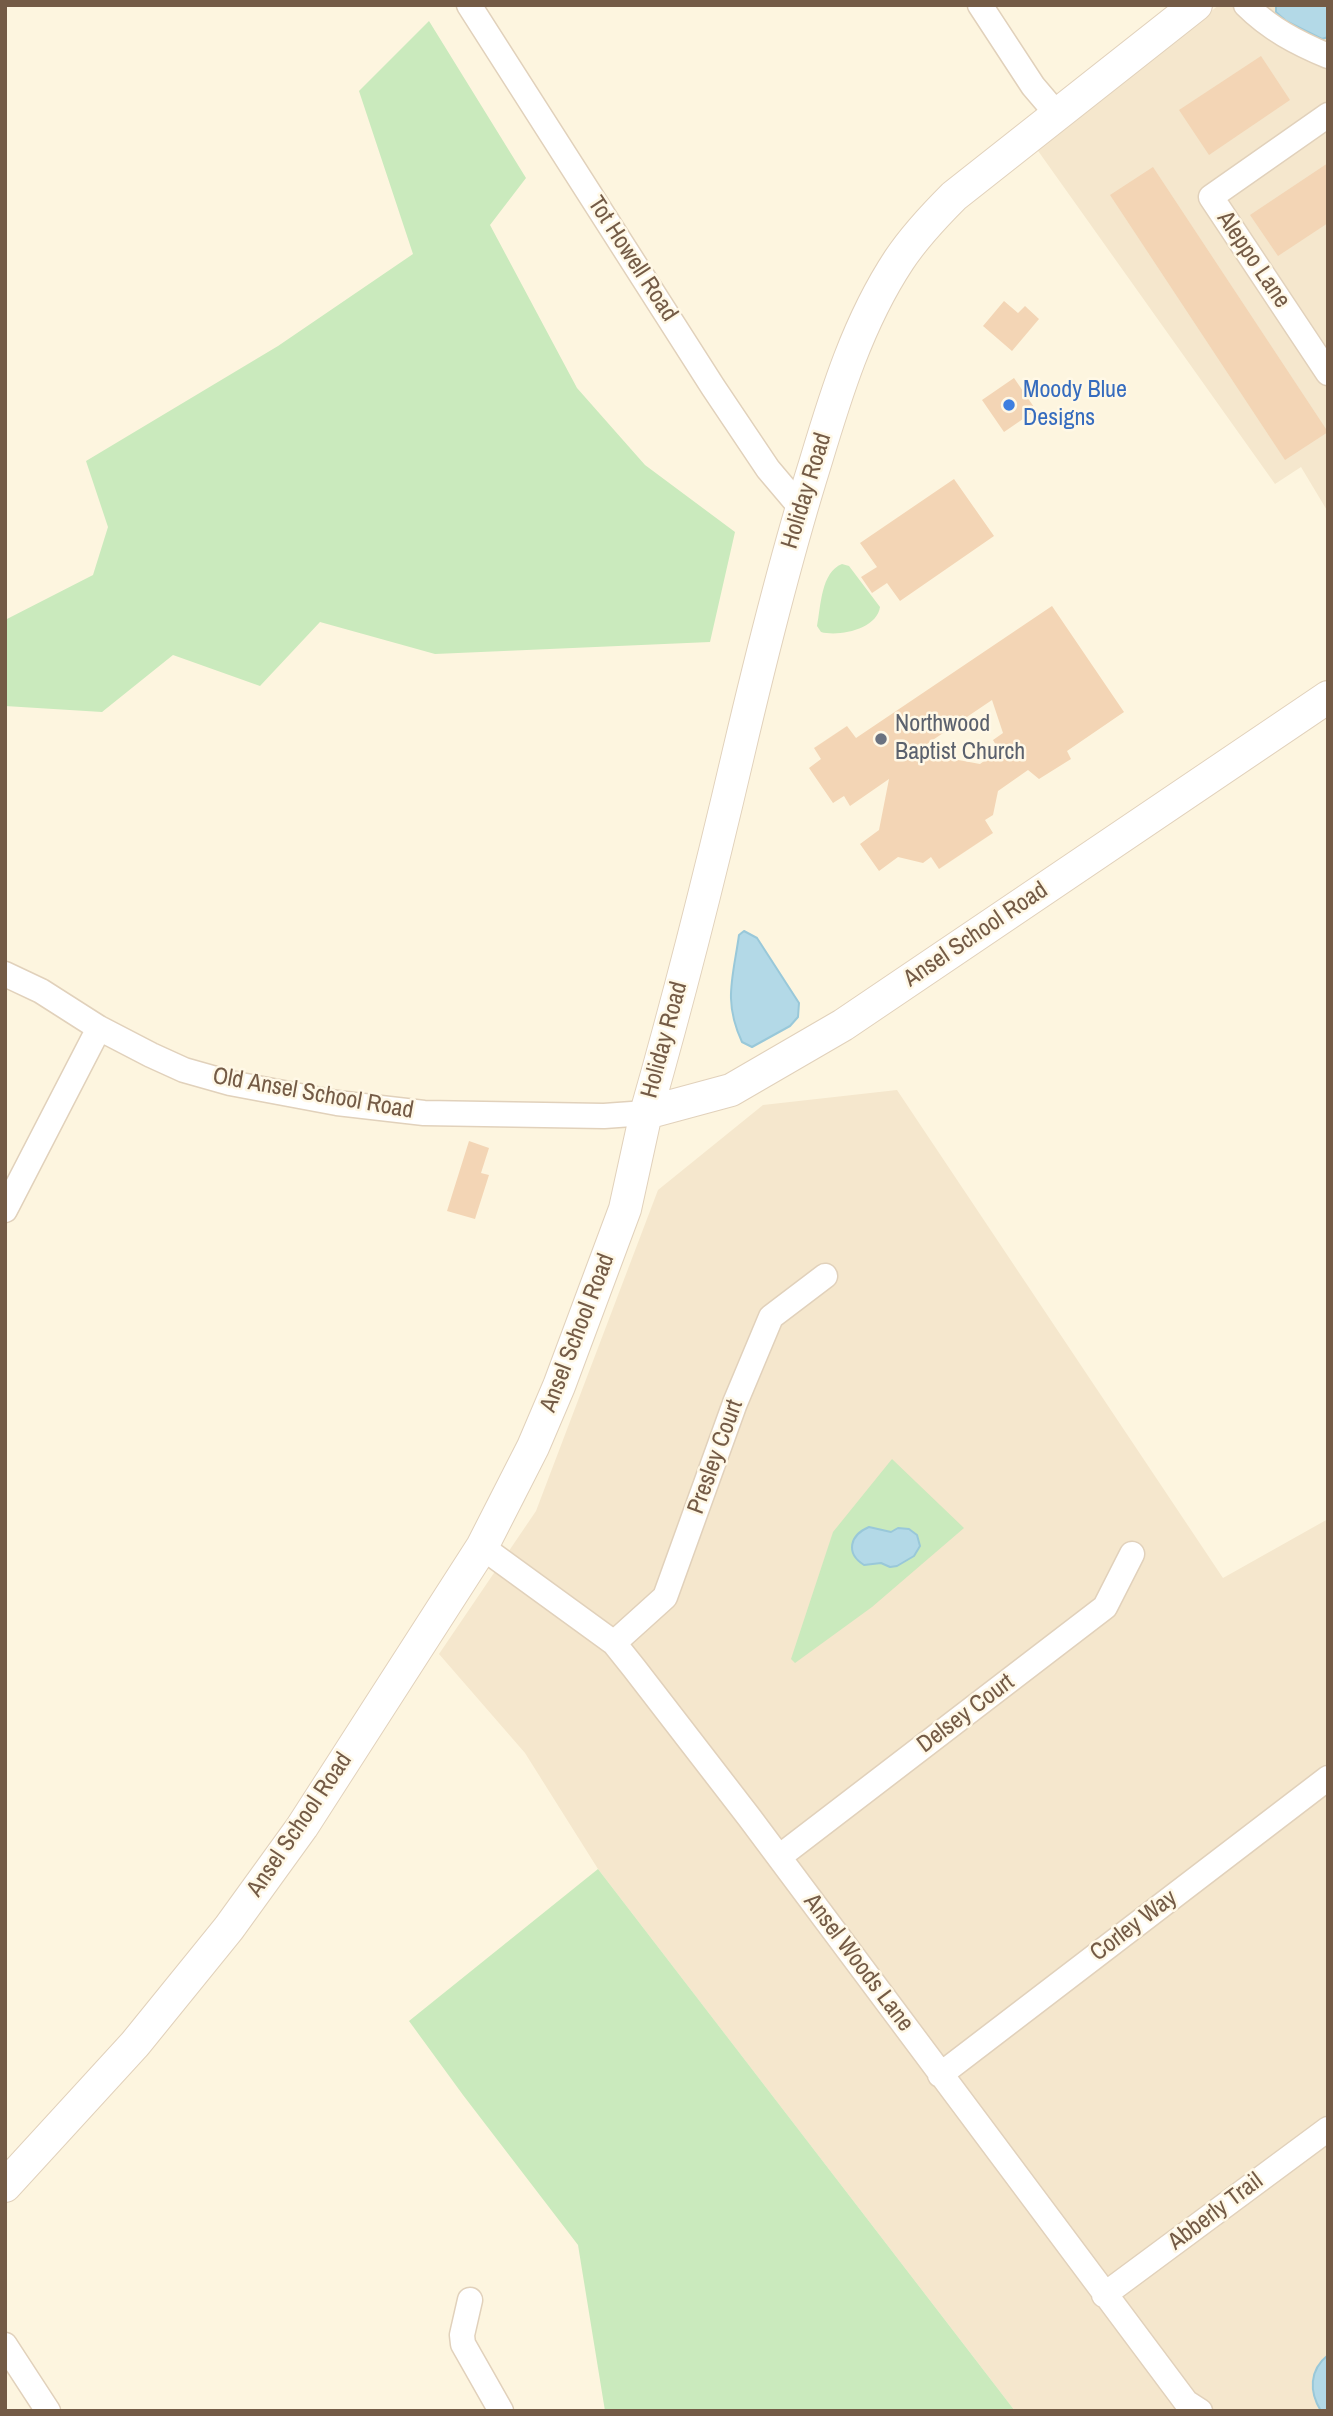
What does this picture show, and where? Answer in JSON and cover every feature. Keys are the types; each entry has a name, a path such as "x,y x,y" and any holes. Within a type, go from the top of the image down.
{"street":[{"name":"Tot Howell Road","path":"469,5 713,387 768,469 801,508"},
{"path":"980,5 1033,86 1056,113"},
{"name":"Holiday Road","path":"646,1113 720,833 768,626 801,508 849,360 875,302 899,260 921,230 954,195 1196,5"},
{"path":"1246,5 1261,20 1295,43 1328,56"},
{"name":"Aleppo Lane","path":"1328,115 1211,197 1328,373"},
{"name":"Ansel School Road","path":"5,2186 135,2044 229,1927 302,1827 482,1547 533,1447 559,1386 625,1209 646,1113 731,1090 843,1025 1328,697"},
{"name":"Old Ansel School Road","path":"5,974 41,991 99,1028 151,1055 213,1079 337,1103 424,1112 604,1116 646,1113"},
{"path":"5,1210 99,1028"},
{"name":"Presley Court","path":"614,1643 665,1597 734,1403 771,1317 825,1276"},
{"name":"Ansel Woods Lane","path":"482,1547 614,1643 779,1857 1104,2295 1186,2402 1200,2411"},
{"name":"Delsey Court","path":"779,1857 1105,1607 1132,1554"},
{"name":"Corley Way","path":"940,2075 1328,1778"},
{"name":"Abberly Trail","path":"1104,2295 1328,2129"},
{"path":"470,2300 462,2335 463,2344 501,2411"},
{"path":"5,2345 48,2411"}],"shaded area":[{"path":"1219,5 1328,5 1328,512 1301,467 1275,484 1036,148"},
{"path":"897,1090 1223,1578 1328,1519 1328,2411 1015,2411 598,1869 525,1753 439,1654 536,1511 658,1190 763,1105"}],"green space":[{"path":"429,21 526,178 490,225 577,388 645,465 735,532 710,642 435,654 320,622 260,686 173,655 102,712 5,706 5,620 93,575 108,527 86,461 278,346 413,254 359,91"},
{"path":"842,564 849,566 880,607 872,621 856,630 821,632 817,626 823,590 830,574"},
{"path":"892,1459 964,1528 872,1607 795,1663 791,1659 833,1532"},
{"path":"598,1869 1015,2411 605,2411 578,2245 409,2021"}],"water":[{"path":"1276,5 1328,5 1328,37 1322,39 1286,21 1276,12"},
{"path":"744,931 757,938 799,1003 798,1017 790,1026 752,1047 742,1042 731,1001 739,935"},
{"path":"869,1527 891,1532 898,1528 909,1529 917,1535 920,1546 914,1556 897,1566 890,1567 881,1563 864,1565 854,1555 852,1544 863,1530"},
{"path":"1328,2355 1328,2411 1321,2411 1314,2396 1314,2374"}],"building":[{"path":"1261,56 1290,100 1209,155 1179,110"},
{"path":"1328,163 1328,223 1278,256 1250,215"},
{"path":"1153,167 1328,432 1285,460 1110,195"},
{"path":"1004,301 1018,313 1025,306 1039,319 1012,351 983,326"},
{"name":"Moody Blue Designs","path":"1014,378 1036,410 1004,432 982,400"},
{"path":"954,479 994,536 900,601 887,583 872,593 861,577 877,567 860,543"},
{"name":"Northwood Baptist Church","path":"1052,606 1124,712 1067,751 1071,759 1039,779 1028,770 998,791 993,815 985,820 993,833 939,869 931,857 923,863 898,857 879,871 860,844 879,830 889,779 850,806 844,796 833,803 809,768 821,759 814,748 847,726 856,738","holes":["992,700 1003,733 993,740 999,750 980,764 915,752"]},
{"path":"469,1141 489,1148 481,1173 489,1175 475,1219 447,1211"}],"place":[{"name":"Moody Blue Designs","path":"1009,405"},
{"name":"Northwood Baptist Church","path":"881,739"}]}
